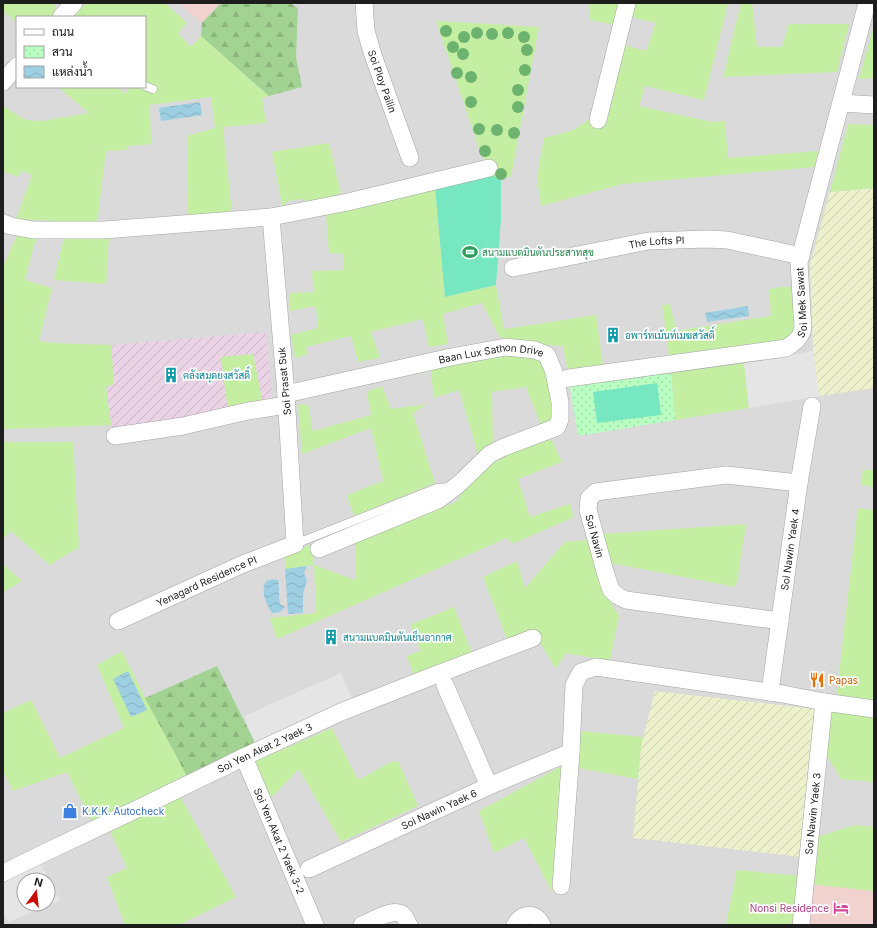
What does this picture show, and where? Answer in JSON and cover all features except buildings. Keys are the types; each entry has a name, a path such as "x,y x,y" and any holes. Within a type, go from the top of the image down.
{"street":[{"path":"62,16 74,3"},
{"name":"Soi Ploy Pailin","path":"364,3 366,31 373,55 410,158"},
{"path":"598,120 627,3"},
{"name":"Soi Mek Sawat","path":"556,381 786,348 798,339 802,332 799,262 867,3"},
{"path":"3,82 16,67"},
{"path":"841,103 874,105"},
{"path":"3,223 33,230 104,230 271,217 348,202 489,168"},
{"name":"Soi Prasat Suk","path":"271,217 286,399 295,544"},
{"name":"The Lofts Pl","path":"513,268 648,241 707,239 727,240 801,256"},
{"name":"Baan Lux Sathon Drive","path":"286,399 451,357 506,347 535,350 546,355 554,372 560,402 560,419 557,427 490,454 456,486 438,500 320,549"},
{"path":"115,436 183,426 248,411 286,399"},
{"name":"Soi Nawin Yaek 4","path":"770,692 799,484 812,406"},
{"name":"Soi Navin","path":"780,621 626,600 618,596 611,590 606,575 588,510 589,498 596,492 726,475 799,484"},
{"name":"Yenagard Residence Pl","path":"118,621 243,564 295,544"},
{"name":"Soi Yen Akat 2 Yaek 3","path":"3,873 44,852 341,712 533,638"},
{"path":"561,886 571,752 574,685 581,672 596,667 770,692 874,709"},
{"path":"445,685 489,786"},
{"name":"Soi Nawin Yaek 3","path":"801,925 824,702"},
{"name":"Soi Nawin Yaek 6","path":"309,869 489,786 571,752"},
{"name":"Soi Yen Akat 2 Yaek 3-2","path":"244,757 315,925"},
{"path":"362,925 390,913 397,913 403,915 409,925"},
{"path":"511,925 515,925 520,918 529,915 538,919 542,925"}],"lane":[{"path":"295,544 437,488 456,486"}],"shaded area":[{"path":"3,3 874,3 874,925 3,925"},
{"path":"179,3 221,3 202,23"},
{"name":"คลังสมุดยงสวัสดิ์","path":"266,332 273,402 112,430 106,387 114,384 111,345"},
{"path":"813,351 819,396 749,408 744,363"},
{"path":"341,673 353,700 256,745 244,716"},
{"path":"41,864 45,872 24,872"},
{"path":"16,876 16,912 33,912 8,922 3,912 3,882"},
{"name":"Nonsi Residence","path":"809,884 874,891 874,925 806,925"},
{"path":"56,893 60,901 56,903"}],"green space":[{"path":"3,3 51,3 58,9 52,16 16,16 16,22 3,11"},
{"path":"86,3 165,3 187,23 178,33 191,47 201,36 269,96 262,98 266,123 223,127 232,214 188,219 187,136 215,128 211,97 150,105 151,144 130,146 125,150 106,151 97,223 16,219 32,175 21,171 18,177 3,171 3,106 26,120 42,121 89,113 59,88 119,88 125,94 128,88 146,88 146,16 74,16"},
{"path":"221,3 290,3 298,8 296,57 302,87 269,96 201,36 202,23"},
{"path":"589,3 621,3 616,25 590,20"},
{"path":"635,3 728,3 704,100 645,86 639,106 712,122 725,121 728,158 818,151 815,167 623,184 541,206 537,176 544,138 574,130 591,118 624,45 646,51 656,23 631,17"},
{"path":"741,3 752,3 757,47 782,47 789,24 849,24 837,72 723,77"},
{"path":"436,21 539,27 511,177 494,177 481,154"},
{"path":"873,28 874,78 859,79"},
{"path":"848,124 874,125 874,188 830,192"},
{"path":"329,143 341,193 310,203 303,199 287,201 283,209 272,152"},
{"name":"สนามแบดมินตันประสาทสุข","path":"491,172 494,177 501,177 501,219 496,285 445,297 435,187"},
{"path":"435,187 445,297 496,285 504,329 596,315 603,366 568,373 563,346 506,342 498,334 482,303 443,314 448,344 429,347 423,319 371,332 380,358 358,362 351,336 306,347 307,355 295,358 291,335 318,328 316,306 290,311 289,293 314,292 312,271 344,270 343,254 329,253 326,213"},
{"path":"874,188 874,388 819,396 813,351 810,264 830,192"},
{"path":"37,234 25,280 52,288 39,341 111,345 114,384 106,387 111,425 3,429 3,319 5,311 3,310 3,267 17,235"},
{"path":"64,237 109,237 106,284 54,280"},
{"path":"795,287 796,333 791,341 670,361 662,305 670,304 676,331 771,316 769,289"},
{"path":"253,354 263,404 228,411 221,357"},
{"path":"523,354 538,358 549,370 553,423 542,428 526,387 492,392 493,444 479,457 459,390 434,398 430,365"},
{"path":"744,363 749,408 675,420 671,373"},
{"path":"671,373 675,420 578,436 570,387"},
{"path":"657,383 661,415 597,423 593,392"},
{"path":"382,386 391,409 427,404 413,413 435,483 354,516 347,495 383,481 371,428 302,454 298,404 308,405 313,431 371,415 367,392"},
{"path":"550,434 562,462 518,479 530,517 570,504 574,517 512,544 507,538 277,639 270,618 316,613 314,565 355,580 355,543 456,502 478,471"},
{"path":"3,442 73,442 79,548 50,565 11,531 3,539"},
{"path":"863,470 874,470 874,487 861,485"},
{"path":"858,508 874,510 874,704 839,699 837,691"},
{"path":"746,524 736,587 610,563 602,534"},
{"path":"587,540 608,598 619,616 610,661 566,653 556,669 539,641 512,652 483,577 517,561 525,588 565,542"},
{"path":"312,544 314,565 285,569 285,555"},
{"path":"3,564 22,581 3,592"},
{"path":"454,607 472,654 414,676 407,656 421,651 410,625"},
{"path":"122,651 145,698 187,776 93,824 67,772 13,791 3,771 3,713 31,700 60,758 124,728 97,665"},
{"path":"217,666 256,745 187,776 145,698"},
{"path":"655,691 815,709 801,857 633,838 641,746"},
{"path":"834,710 874,716 874,782 841,779 824,751 827,717"},
{"path":"332,728 358,780 391,762 398,761 418,806 341,842 299,769 270,799 254,762"},
{"path":"580,731 643,737 638,779 578,768"},
{"path":"560,767 563,768 556,891 551,890 524,838 494,853 479,811"},
{"path":"180,796 236,897 179,925 125,925 107,877 127,868 109,829"},
{"path":"855,825 874,827 874,891 809,884 814,838"},
{"path":"737,870 799,876 794,925 726,925"}],"water":[{"path":"200,102 202,115 161,121 159,108"},
{"path":"748,306 749,316 707,322 705,313"},
{"path":"307,566 304,573 307,580 303,594 303,613 288,614 285,569"},
{"path":"272,579 278,580 280,604 285,607 280,612 272,613 266,601 264,585 266,581"},
{"path":"128,671 147,710 131,717 113,679"}],"place":[{"name":"สนามแบดมินตันประสาทสุข","path":"470,252"},
{"name":"อพาร์ทเม้นท์เมฆสวัสดิ์","path":"613,335"},
{"name":"คลังสมุดยงสวัสดิ์","path":"171,375"},
{"name":"สนามแบดมินตันเย็นอากาศ","path":"331,637"},
{"name":"Papas","path":"817,680"},
{"name":"K.K.K. Autocheck","path":"70,811"},
{"name":"Nonsi Residence","path":"841,908"}]}
